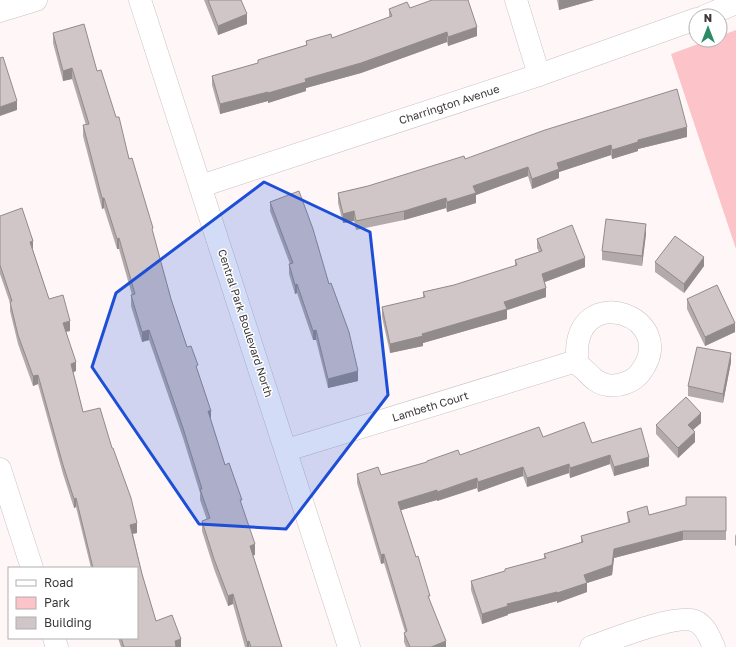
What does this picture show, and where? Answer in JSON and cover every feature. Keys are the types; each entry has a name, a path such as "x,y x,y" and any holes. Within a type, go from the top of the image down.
{"street":[{"path":"0,11 36,0"},
{"name":"Central Park Boulevard North","path":"140,0 287,450 349,647"},
{"path":"516,0 539,75"},
{"path":"724,8 736,3"},
{"name":"Charrington Avenue","path":"201,186 539,75 688,22"},
{"name":"Lambeth Court","path":"287,450 573,362"},
{"path":"0,469 32,567"},
{"path":"591,647 677,620 694,620 706,628 714,647"}],"highlighted area":[{"path":"264,182 370,232 388,395 286,529 199,524 92,367 116,293"}],"green space":[{"path":"736,30 736,249 671,54 688,48 728,48 728,33"}],"building":[{"path":"208,0 241,0 247,14 218,26"},
{"path":"432,0 468,0 477,27 448,37 447,32 361,63 305,79 306,82 268,93 220,104 212,76 258,63 258,60 307,45 306,41 331,34 332,38 392,16 389,9 407,2 410,8"},
{"path":"84,24 97,71 101,70 116,117 119,117 129,159 132,158 153,228 152,229 171,299 187,347 191,346 198,365 196,366 211,411 208,411 225,465 229,463 242,500 240,500 255,544 250,546 282,647 251,647 249,641 247,642 233,594 228,596 214,559 202,521 210,518 200,489 202,489 183,428 149,330 142,332 131,295 135,294 119,238 117,239 104,198 102,198 83,125 89,124 72,68 63,71 53,33"},
{"path":"3,57 17,101 0,107 0,58"},
{"path":"677,89 687,127 638,140 638,142 612,150 611,145 557,163 559,169 532,179 528,167 473,186 476,193 447,202 446,198 404,211 356,221 354,211 343,214 338,193 368,186 464,156 465,159 545,130"},
{"path":"299,191 313,229 329,284 331,283 349,332 358,371 328,379 316,330 313,331 297,284 295,285 289,264 293,263 270,202"},
{"path":"22,208 33,241 30,242 49,299 63,295 70,321 63,323 76,362 71,364 83,412 100,408 112,448 131,498 137,523 130,525 142,574 156,621 172,615 181,639 175,641 176,647 124,647 121,639 138,639 138,567 93,567 76,498 74,499 63,465 38,375 33,376 18,335 10,302 12,301 0,265 0,216"},
{"path":"606,219 646,224 642,256 602,251"},
{"path":"572,225 585,258 542,274 546,288 504,302 507,309 422,334 423,336 390,344 382,307 425,297 423,292 454,285 517,265 515,260 542,251 537,239"},
{"path":"675,236 704,257 684,284 655,262"},
{"path":"717,285 735,323 705,337 687,299"},
{"path":"697,347 731,353 723,394 688,386"},
{"path":"686,397 701,413 688,425 695,432 678,448 656,425"},
{"path":"584,422 592,443 641,428 649,457 614,467 610,455 570,468 569,464 527,478 523,467 478,482 477,478 437,492 437,490 398,502 416,557 418,556 430,596 428,596 446,641 431,647 410,647 404,633 407,631 384,554 381,555 357,474 378,467 381,475 427,462 458,450 460,455 539,427 543,437"},
{"path":"686,497 726,497 726,531 683,531 614,549 612,565 584,575 587,583 557,593 507,604 508,606 482,614 471,581 505,571 505,569 546,558 544,554 583,542 581,536 630,522 627,512 647,506 649,515 686,505"}]}
